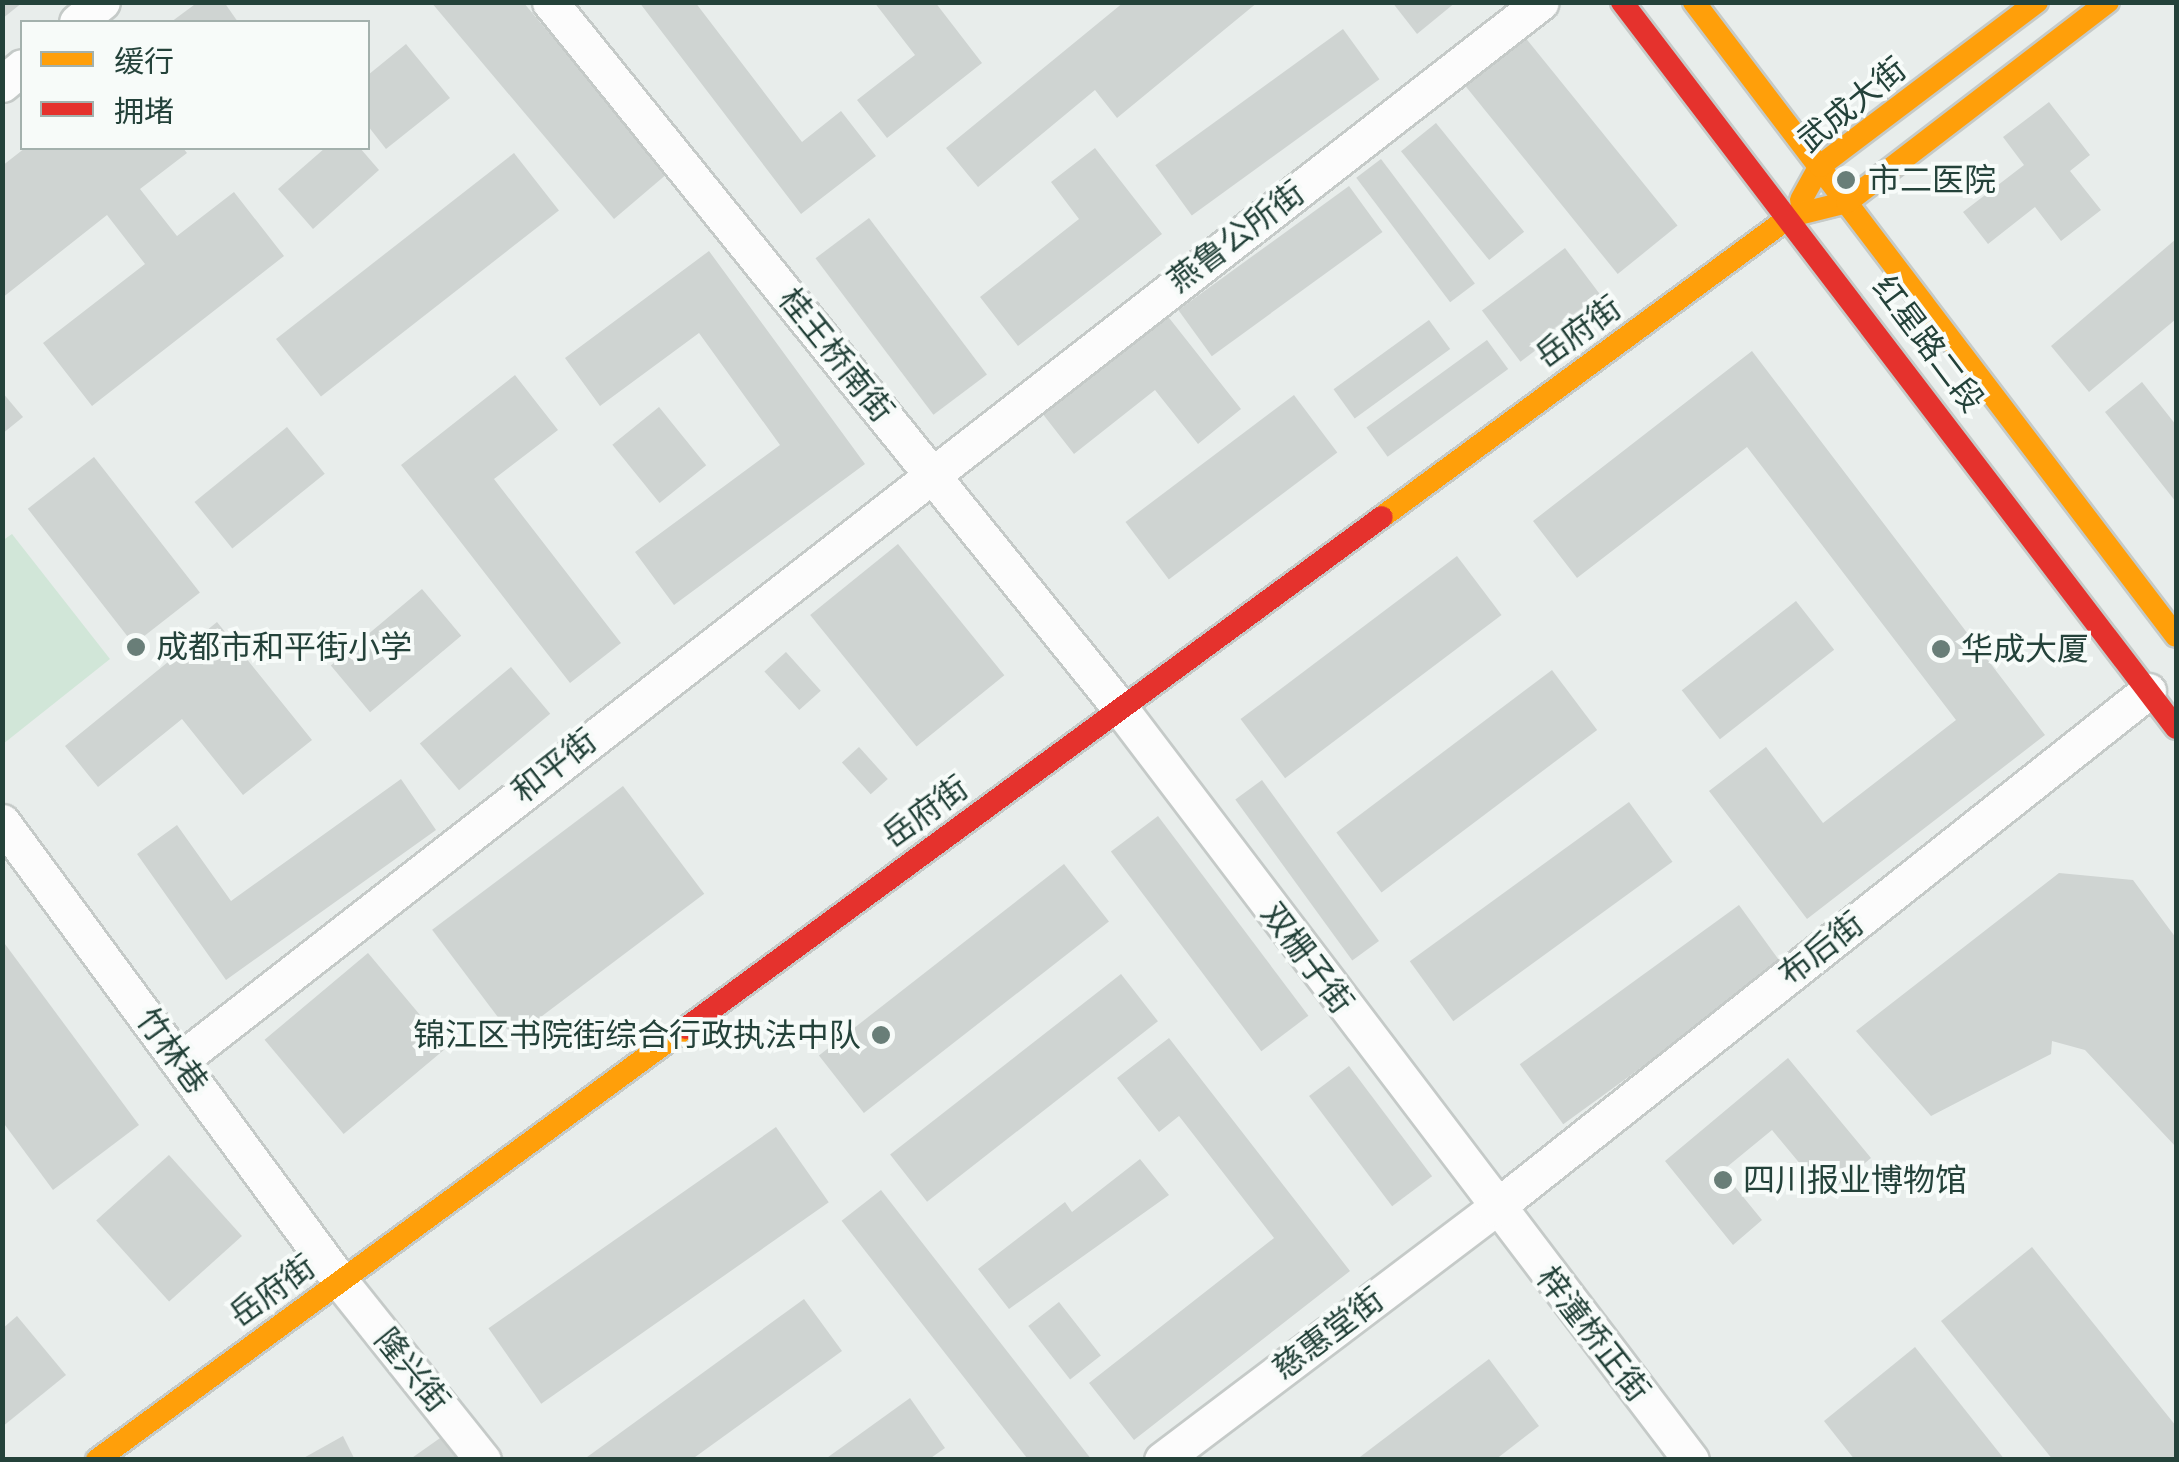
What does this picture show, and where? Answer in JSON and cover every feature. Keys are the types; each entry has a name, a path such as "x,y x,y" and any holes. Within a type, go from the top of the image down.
{"main road":[{"name":"红星路二段","path":"1622,2 1791,216 2176,728"},
{"name":"红星路二段","path":"1694,2 2176,636"},
{"name":"武成大街","path":"1791,216 1820,166 2036,2"},
{"name":"武成大街","path":"1791,216 1847,202 2108,2"},
{"name":"岳府街","path":"97,1460 1791,216"}],"street":[{"path":"80,20 102,2"},
{"name":"桂王桥南街","path":"550,2 1120,708"},
{"name":"燕鲁公所街","path":"930,471 1541,2"},
{"name":"和平街","path":"178,1060 930,471"},
{"name":"布后街","path":"1495,1208 2148,691"},
{"name":"双栅子街","path":"1120,708 1495,1208"},
{"name":"竹林巷","path":"2,822 340,1281"},
{"name":"慈惠堂街","path":"1162,1460 1495,1208"},
{"name":"梓潼桥正街","path":"1495,1208 1691,1460"},
{"name":"隆兴街","path":"340,1281 483,1460"}],"green space":[{"path":"12,534 110,659 3,744 2,541"}],"building":[{"path":"2,2 23,2 2,19"},
{"path":"198,2 224,2 237,20 174,20"},
{"path":"431,2 523,2 668,173 614,219"},
{"path":"639,2 695,2 802,142 841,111 876,156 801,214"},
{"path":"874,2 935,2 982,63 887,138 857,100 915,55"},
{"path":"1124,2 1258,2 1117,118 1095,90 978,187 946,148"},
{"path":"1392,2 1456,2 1417,34"},
{"path":"1343,29 1379,79 1192,216 1155,165"},
{"path":"1524,36 1678,226 1618,274 1464,84"},
{"path":"406,44 450,98 386,149 370,129 370,73"},
{"path":"2049,102 2090,155 2070,171 2101,210 2061,241 2035,207 1988,244 1963,212 2024,165 2003,137"},
{"path":"1436,123 1524,232 1489,260 1401,151"},
{"path":"1095,148 1162,234 1018,346 980,297 1079,219 1051,182"},
{"path":"22,150 185,150 187,153 140,189 177,236 234,192 284,256 92,406 43,343 145,264 107,215 2,298 2,166"},
{"path":"323,150 362,150 379,170 313,229 278,189"},
{"path":"514,153 559,211 321,396 276,339"},
{"path":"1381,159 1475,284 1450,302 1356,178"},
{"path":"1349,186 1383,232 1212,356 1178,310"},
{"path":"869,218 987,375 933,415 815,258"},
{"path":"2176,239 2176,319 2089,392 2051,346"},
{"path":"1565,248 1604,299 1520,362 1482,311"},
{"path":"709,251 865,464 674,605 635,552 780,445 699,333 600,406 565,358"},
{"path":"1166,314 1241,409 1198,444 1155,390 1074,454 1042,413"},
{"path":"1429,320 1450,349 1355,418 1334,389"},
{"path":"1487,340 1508,369 1388,457 1366,428"},
{"name":"华成大厦","path":"1752,351 2045,735 1807,919 1709,791 1766,747 1823,823 1956,720 1747,447 1577,578 1533,521"},
{"path":"515,375 558,430 494,479 621,643 570,683 401,465"},
{"path":"2142,382 2176,425 2176,502 2105,412"},
{"path":"2,392 23,417 2,434"},
{"path":"1294,395 1337,453 1169,579 1125,522"},
{"path":"659,407 706,465 660,503 612,445"},
{"path":"287,427 325,474 232,549 195,502"},
{"path":"94,457 200,593 134,644 28,509"},
{"path":"898,544 1004,675 917,746 810,615"},
{"path":"1457,556 1502,615 1285,778 1241,719"},
{"path":"422,589 461,636 370,712 331,665"},
{"path":"1796,601 1834,650 1720,739 1682,690"},
{"path":"217,622 312,740 243,795 182,719 98,787 65,746"},
{"path":"786,652 821,691 799,710 764,671"},
{"path":"511,667 550,714 459,790 420,743"},
{"path":"1552,670 1597,730 1382,892 1336,832"},
{"path":"859,747 888,779 871,794 842,762"},
{"path":"401,779 436,830 226,980 137,854 177,825 231,901"},
{"path":"1262,780 1379,941 1352,960 1235,799"},
{"path":"623,786 704,894 513,1038 432,930"},
{"path":"1629,802 1672,862 1453,1021 1410,961"},
{"path":"1158,816 1308,1016 1261,1051 1111,852"},
{"path":"1064,864 1109,922 864,1113 819,1055"},
{"path":"2059,873 2133,880 2176,938 2176,1147 2085,1050 2052,1041 2051,1054 1931,1116 1856,1031"},
{"path":"1739,905 1782,965 1563,1124 1520,1064"},
{"path":"2,940 139,1125 53,1190 2,1121"},
{"path":"368,953 447,1047 344,1134 265,1040"},
{"path":"1121,974 1158,1021 927,1202 890,1154"},
{"path":"1169,1038 1350,1271 1134,1440 1089,1383 1274,1238 1179,1116 1159,1132 1117,1078"},
{"path":"1788,1058 1871,1158 1826,1195 1772,1130 1722,1171 1762,1220 1733,1245 1665,1161"},
{"path":"1349,1066 1432,1176 1392,1206 1309,1096"},
{"path":"776,1127 829,1202 541,1404 488,1328"},
{"path":"169,1155 242,1236 169,1302 96,1221"},
{"path":"1140,1159 1169,1195 1009,1309 978,1269 1065,1202 1072,1212"},
{"path":"881,1190 1091,1459 1028,1460 842,1221"},
{"path":"2032,1247 2176,1426 2176,1460 2053,1460 1941,1321"},
{"path":"804,1299 842,1351 691,1460 583,1460"},
{"path":"1059,1302 1101,1356 1070,1380 1028,1326"},
{"path":"17,1316 66,1375 2,1427 2,1329"},
{"path":"1915,1347 2005,1460 1855,1460 1824,1421"},
{"path":"1489,1359 1539,1426 1495,1460 1356,1460"},
{"path":"910,1398 945,1448 928,1460 824,1460"},
{"path":"450,1431 470,1460 409,1460"},
{"path":"343,1436 355,1460 300,1460"}],"traffic: slow":[{"path":"1694,2 2176,636"},
{"path":"1801,200 1820,166 2037,2"},
{"path":"1382,517 1791,216 1847,202 2108,2"},
{"path":"97,1460 686,1028"}],"traffic: jam":[{"path":"1622,2 2176,728"},
{"path":"686,1028 1382,517"}],"place":[{"name":"市二医院","path":"1846,180"},
{"name":"成都市和平街小学","path":"136,647"},
{"name":"华成大厦","path":"1941,649"},
{"name":"锦江区书院街综合行政执法中队","path":"881,1035"},
{"name":"四川报业博物馆","path":"1723,1180"}]}
